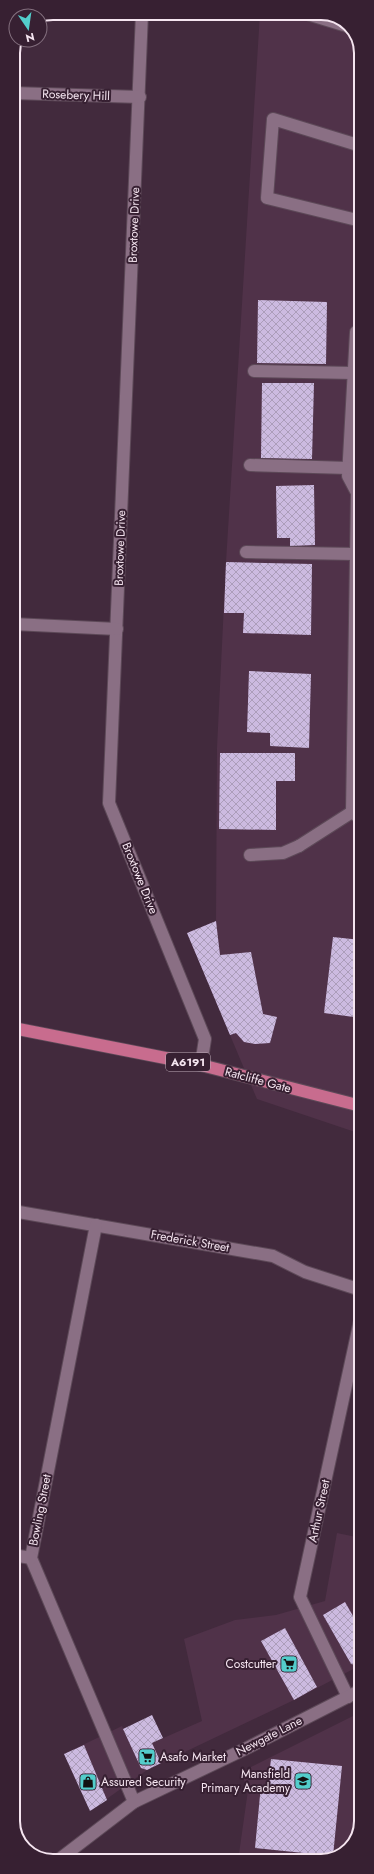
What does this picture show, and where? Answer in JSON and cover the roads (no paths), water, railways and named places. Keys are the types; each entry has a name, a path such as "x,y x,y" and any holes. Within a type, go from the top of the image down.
{"main road":[{"name":"Ratcliffe Gate","path":"20,1029 201,1065 354,1104"}],"street":[{"name":"Broxtowe Drive","path":"142,20 140,97 109,803 205,1039 201,1065"},
{"name":"Rosebery Hill","path":"20,93 140,97"},
{"path":"354,144 273,119 267,198 354,219"},
{"path":"354,359 348,468 348,476 354,487"},
{"path":"254,372 353,373"},
{"path":"250,465 348,468"},
{"path":"246,552 354,554"},
{"path":"20,624 117,629"},
{"path":"250,856 283,853 354,817"},
{"name":"Frederick Street","path":"20,1212 273,1256 305,1272 354,1288"},
{"name":"Bowling Street","path":"96,1225 31,1558 134,1802"},
{"name":"Arthur Street","path":"348,1697 300,1597 354,1348"},
{"path":"20,1556 31,1558"},
{"name":"Newgate Lane","path":"66,1854 134,1802 354,1694"}],"place":[{"name":"Costcutter","path":"289,1664"},
{"name":"Asafo Market","path":"147,1757"},
{"name":"Mansfield Primary Academy","path":"303,1781"},
{"name":"Assured Security","path":"88,1782"}]}
